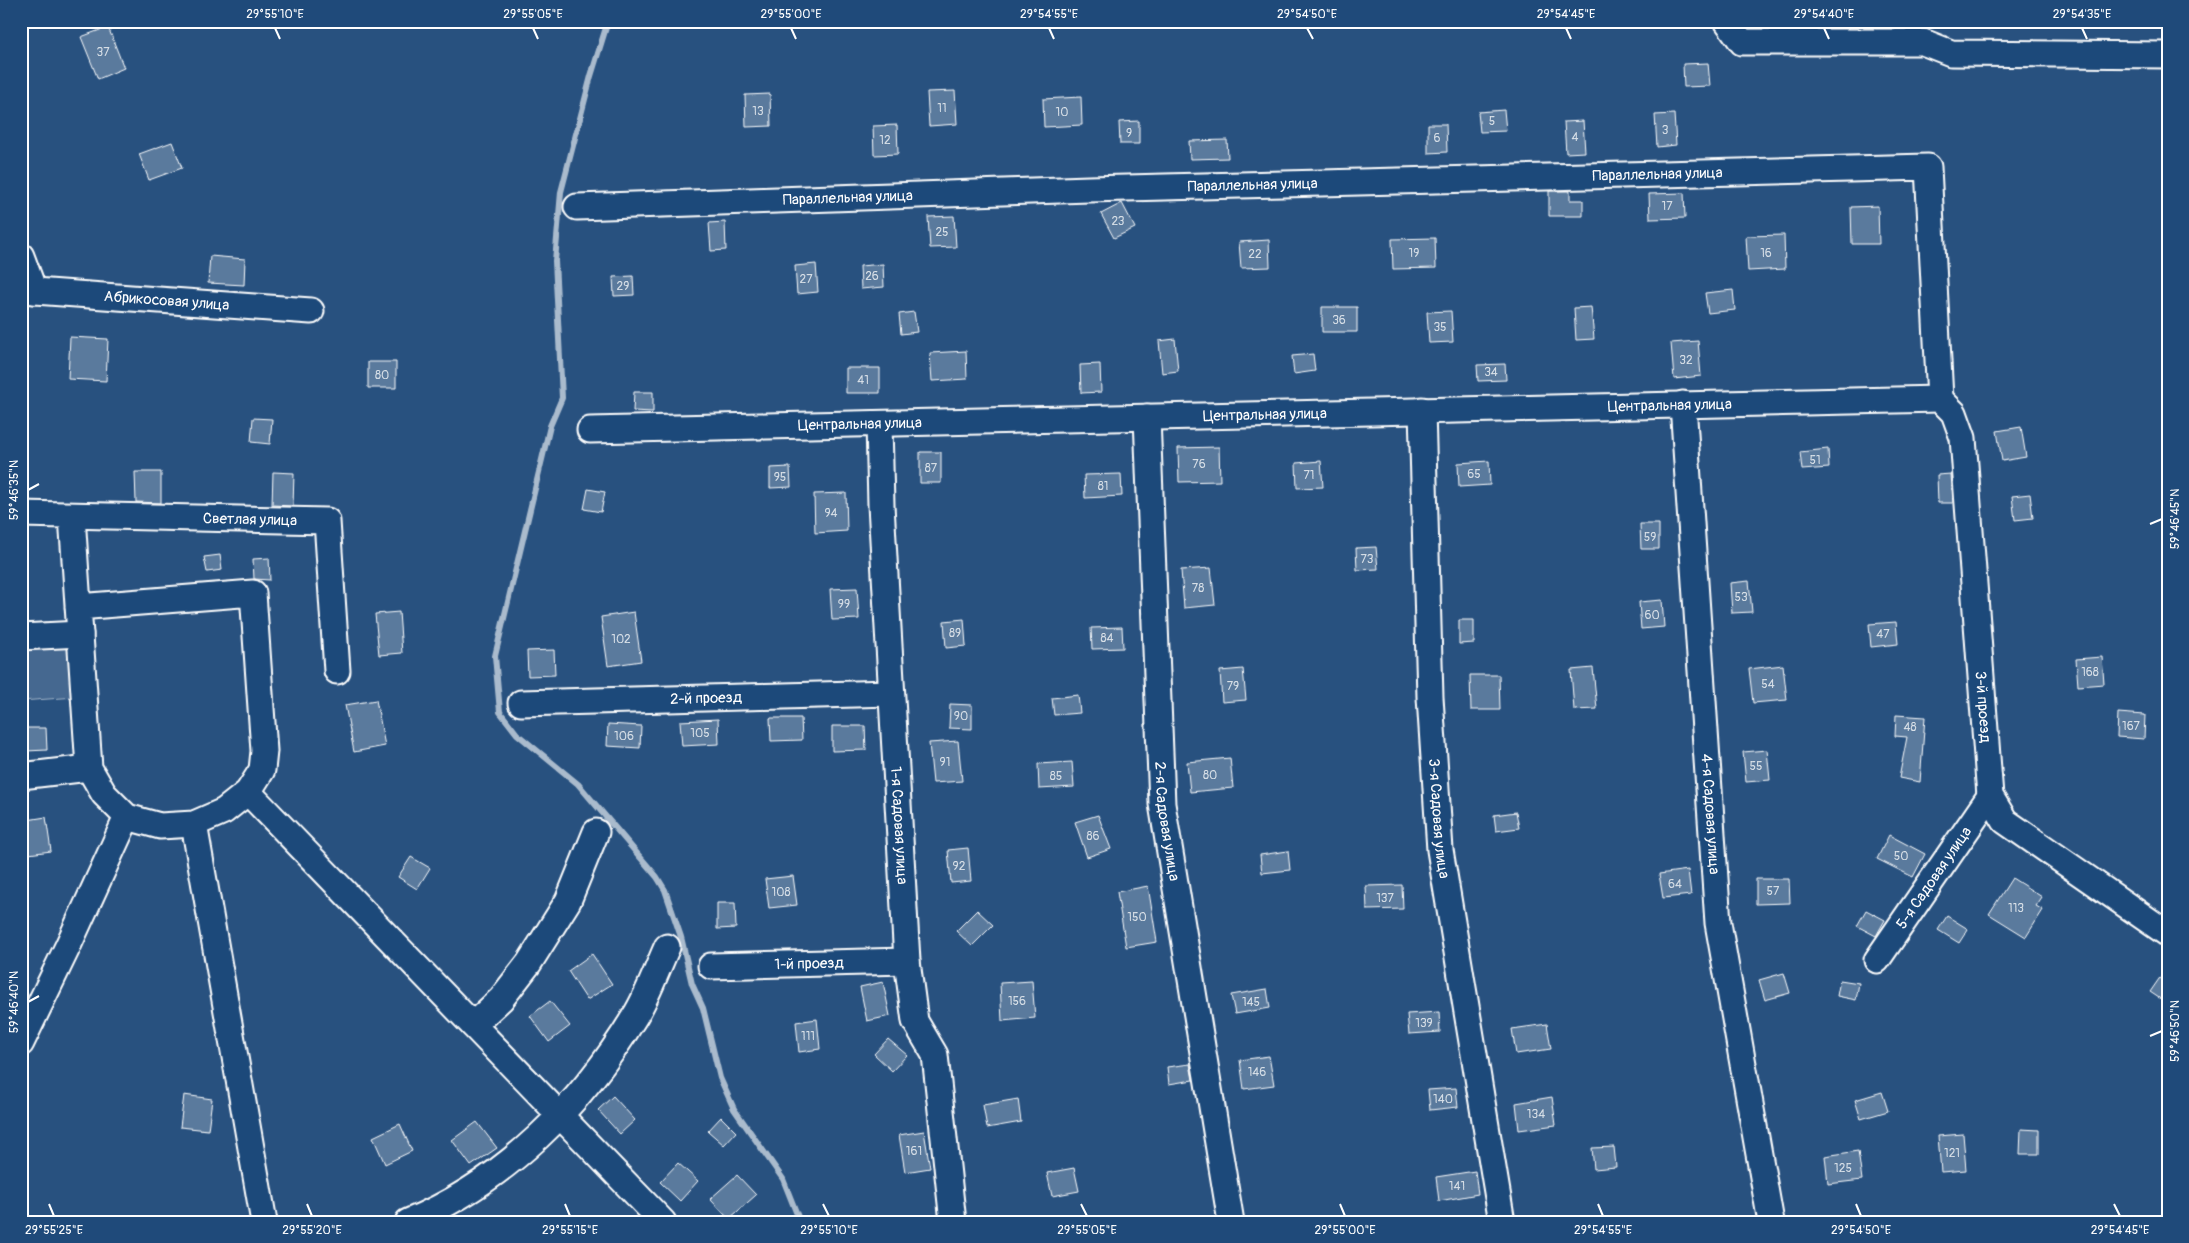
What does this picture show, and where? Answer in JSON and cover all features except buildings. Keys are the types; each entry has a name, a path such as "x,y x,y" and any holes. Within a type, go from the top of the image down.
{"street":[{"path":"1727,21 1742,42 1923,42 1951,53 2168,55"},
{"name":"Параллельная улица","path":"577,207 1089,189 1928,167 1940,399"},
{"path":"21,256 28,290"},
{"name":"Абрикосовая улица","path":"28,290 311,311"},
{"name":"Центральная улица","path":"590,430 1940,399"},
{"name":"3-й проезд","path":"1940,399 1954,413 1963,438 1990,796 2005,821 2168,934"},
{"name":"4-я Садовая улица","path":"1683,404 1718,923 1771,1222"},
{"name":"3-я Садовая улица","path":"1422,410 1430,697 1440,850 1502,1222"},
{"name":"2-я Садовая улица","path":"1147,417 1162,804 1231,1222"},
{"name":"1-я Садовая улица","path":"879,424 891,693 907,961 914,1021 935,1054 953,1222"},
{"name":"Светлая улица","path":"21,514 327,521 337,672"},
{"path":"72,516 78,607 89,768 104,794 126,816 160,826 194,824 224,811 248,792 262,770 264,751 253,593 78,607"},
{"path":"21,637 80,634"},
{"name":"2-й проезд","path":"521,703 891,693"},
{"path":"21,776 89,768"},
{"path":"248,792 560,1117 664,1222"},
{"name":"5-я Садовая улица","path":"1877,960 1990,796"},
{"path":"21,1043 68,946 126,816"},
{"path":"194,824 264,1222"},
{"path":"473,1025 500,999 529,962 568,902 596,832"},
{"path":"408,1222 433,1212 499,1170 560,1117 601,1066 636,1015 667,947"},
{"name":"1-й проезд","path":"711,966 907,961"}],"shaded area":[{"path":"66,645 73,651 76,697 21,701 21,647"}],"waterway":[{"path":"608,21 591,76 561,192 555,261 562,398 550,426 495,656 500,712 517,734 578,784 657,877 665,890 681,937 692,984 703,1008 720,1078 734,1109 783,1179 800,1222"}]}
